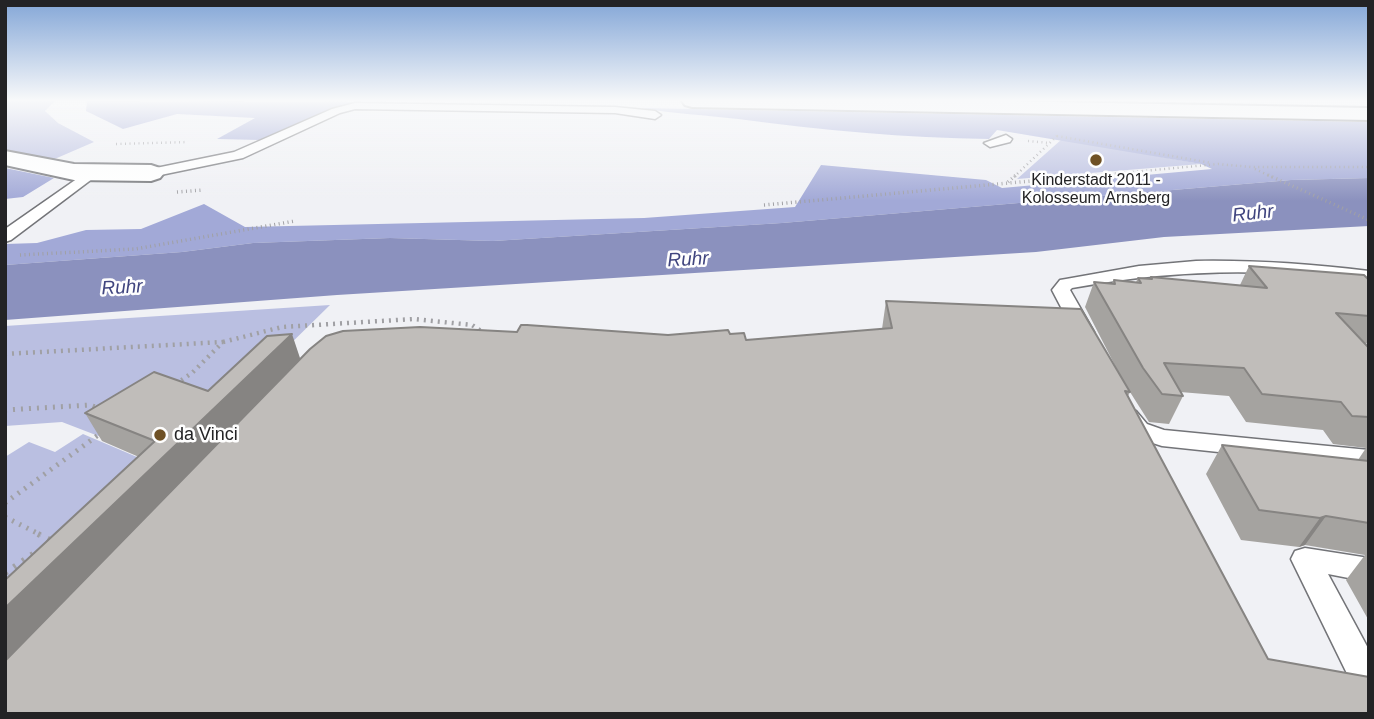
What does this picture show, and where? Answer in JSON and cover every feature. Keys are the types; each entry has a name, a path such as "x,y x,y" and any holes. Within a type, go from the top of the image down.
{"main road":[{"path":"5,158 63,171 151,173"}],"lane":[{"path":"151,173 237,155 283,135"},
{"path":"990,143 1006,139"},
{"path":"5,237 91,173"},
{"path":"1093,350 1061,290 1066,284 1140,271 1211,268 1301,267 1369,276"},
{"path":"1118,398 1134,424 1148,434 1182,440 1369,459"},
{"path":"1369,570 1305,559 1369,683"}],"path":[{"path":"1007,183 1057,136 1218,164 1251,167 1369,167"},
{"path":"764,205 1218,164"},
{"path":"1251,167 1369,220"},
{"path":"18,256 135,249 295,221"},
{"path":"5,354 223,342 282,327 414,319 472,325 490,337"},
{"path":"170,387 192,373 223,342"},
{"path":"5,410 90,405 102,409"},
{"path":"5,503 105,431"},
{"path":"5,517 62,545"},
{"path":"5,573 61,535"}],"shaded area":[{"path":"5,135 80,135 94,142 50,161 5,151"},
{"path":"225,135 273,135 260,140 217,139"},
{"path":"890,135 993,135 989,139"},
{"path":"1024,135 1369,135 1369,178 1291,180 782,223 493,241 390,238 253,243 182,252 5,265 5,244 37,243 86,230 141,229 204,204 245,227 644,218 795,207 821,165 986,180 1002,188 1212,169 1201,164"},
{"path":"1062,139 1201,164 1017,179"},
{"path":"5,168 54,178 23,197 5,199"},
{"path":"330,305 218,415 101,437 62,422 5,426 5,326"},
{"path":"83,434 151,463 5,626 5,457 29,442 55,452"}],"water":[{"name":"Ruhr","path":"1369,178 1369,226 1164,237 1036,252 337,295 5,320 5,265 182,252 253,243 390,238 493,241 782,223 1291,180"}],"building":[{"path":"1249,266 1364,275 1369,280 1369,316 1336,313 1369,348 1369,417 1352,416 1341,402 1262,394 1244,368 1164,363 1183,396 1162,394 1143,368 1094,282 1115,284 1114,280 1141,283 1138,278 1152,279 1151,277 1267,288"},
{"path":"886,301 1081,309 1130,392 1125,391 1268,659 1369,677 1369,714 5,714 5,661 310,349 326,336 343,331 420,327 517,332 521,325 527,325 668,335 728,330 730,334 744,333 746,340 892,328"},
{"path":"292,334 5,608 5,580 155,441 85,413 154,372 208,391 267,336"},
{"path":"1222,445 1369,461 1369,523 1259,510"}],"place":[{"name":"Kinderstadt 2011 - Kolosseum Arnsberg","path":"1096,160"},
{"name":"da Vinci","path":"160,435"}]}
